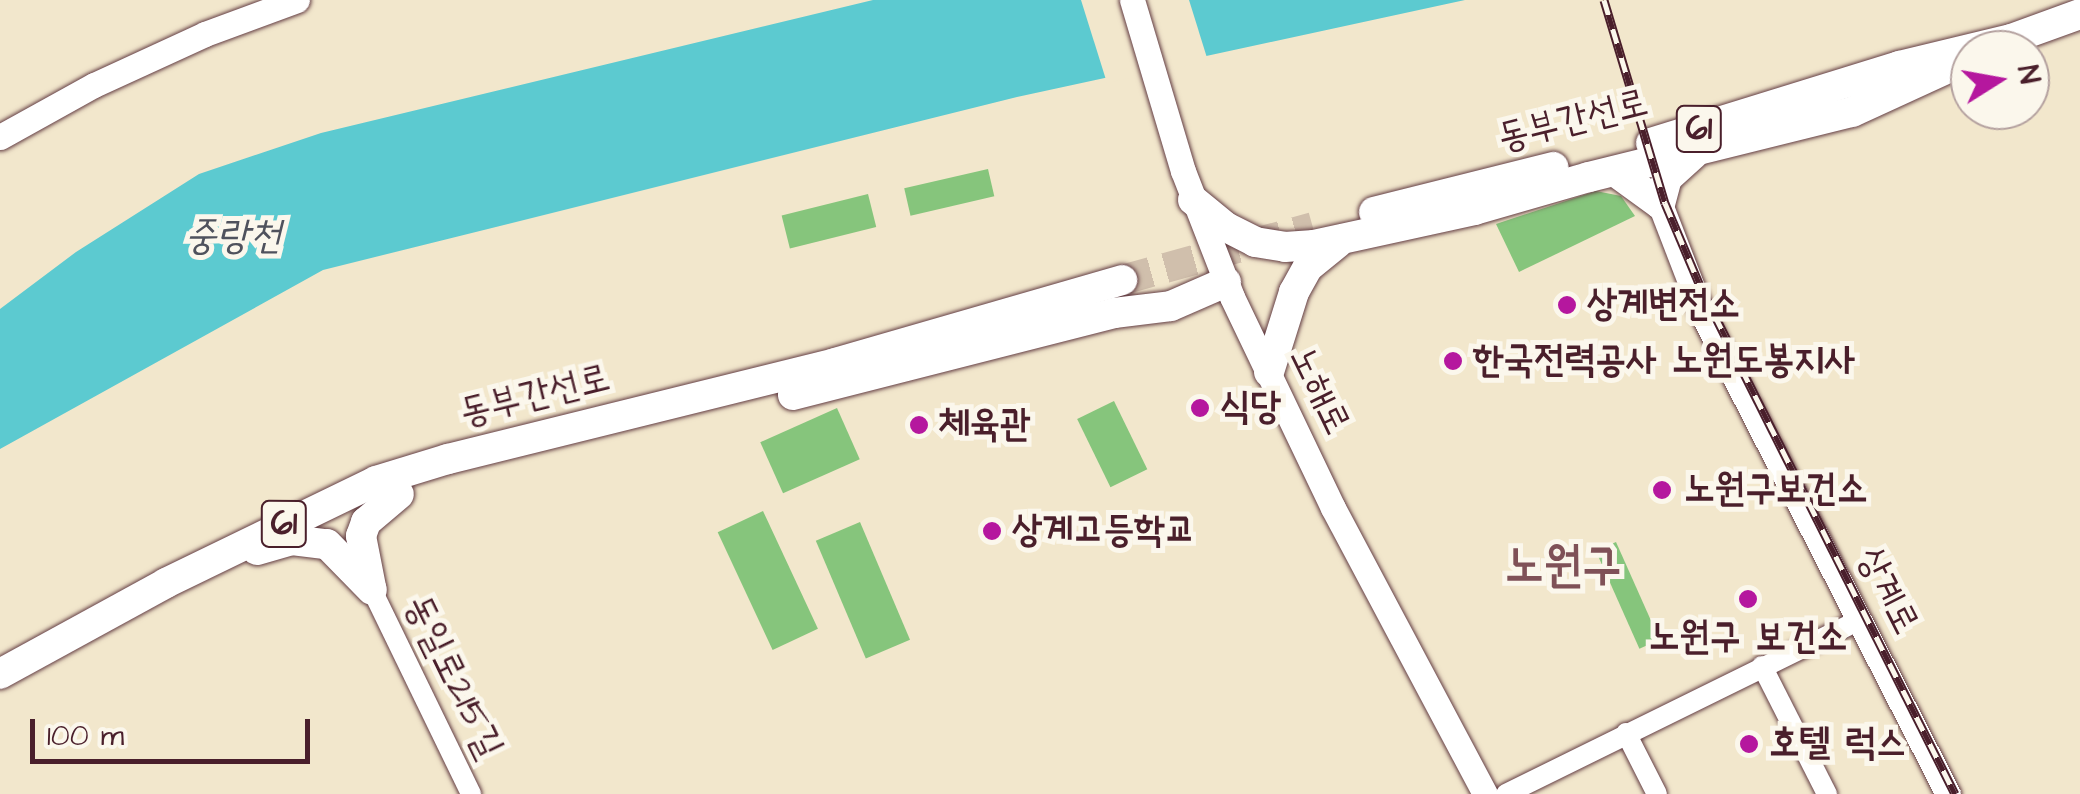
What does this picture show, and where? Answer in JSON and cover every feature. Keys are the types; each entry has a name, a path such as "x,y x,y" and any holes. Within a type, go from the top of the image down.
{"highway":[{"name":"동부간선로","path":"2037,30 2080,14"},
{"name":"동부간선로","path":"1313,227 1664,139 1899,66 1950,55"},
{"path":"1193,200 1226,228 1255,242 1285,247 1343,239 1852,112 1950,67"},
{"path":"1616,172 1660,204 1667,178 1696,152"},
{"path":"1270,372 1294,292 1308,266 1343,239"},
{"name":"동부간선로","path":"0,674 197,568 376,482 448,458 835,364 1122,280"},
{"path":"197,568 292,540 399,494 519,460 1114,313 1170,306 1226,282"},
{"path":"372,590 362,536 366,522 399,494"},
{"path":"292,540 327,544 372,590"}],"main road":[{"path":"0,137 94,85 205,34 298,0"},
{"name":"노해로","path":"1132,0 1182,171 1226,282 1333,508 1486,794"},
{"name":"상계로","path":"1660,204 1702,313 1948,794"}],"street":[{"name":"동일로215길","path":"372,590 471,794"},
{"path":"1506,794 1860,620"},
{"path":"1762,666 1827,794"},
{"path":"1626,734 1658,794"}],"green space":[{"path":"988,169 994,196 911,216 904,188"},
{"path":"1596,191 1621,196 1635,216 1519,272 1496,224"},
{"path":"868,194 876,227 790,249 782,216"},
{"path":"1114,401 1147,469 1110,487 1077,419"},
{"path":"837,408 860,459 783,493 760,442"},
{"path":"763,511 818,629 773,650 718,532"},
{"path":"860,522 910,640 866,659 816,541"},
{"path":"1616,542 1660,640 1639,649 1596,551"}],"water":[{"name":"중랑천","path":"873,0 1465,0 1017,97 323,270 0,449 0,309 76,252 199,174 321,133"}],"pier":[{"path":"1081,0 1189,0 1208,61 1107,83"}],"tunnel":[{"path":"1122,280 1313,227"}],"railway":[{"path":"1604,0 1665,203 1701,288 1955,794"}],"place":[{"name":"상계변전소","path":"1567,305"},
{"name":"한국전력공사 노원도봉지사","path":"1453,361"},
{"name":"식당","path":"1200,408"},
{"name":"체육관","path":"919,425"},
{"name":"노원구보건소","path":"1662,490"},
{"name":"상계고등학교","path":"992,531"},
{"name":"노원구 보건소","path":"1748,599"},
{"name":"호텔 럭스","path":"1749,744"}],"district":[{"name":"노원구","path":"1563,567"}]}
